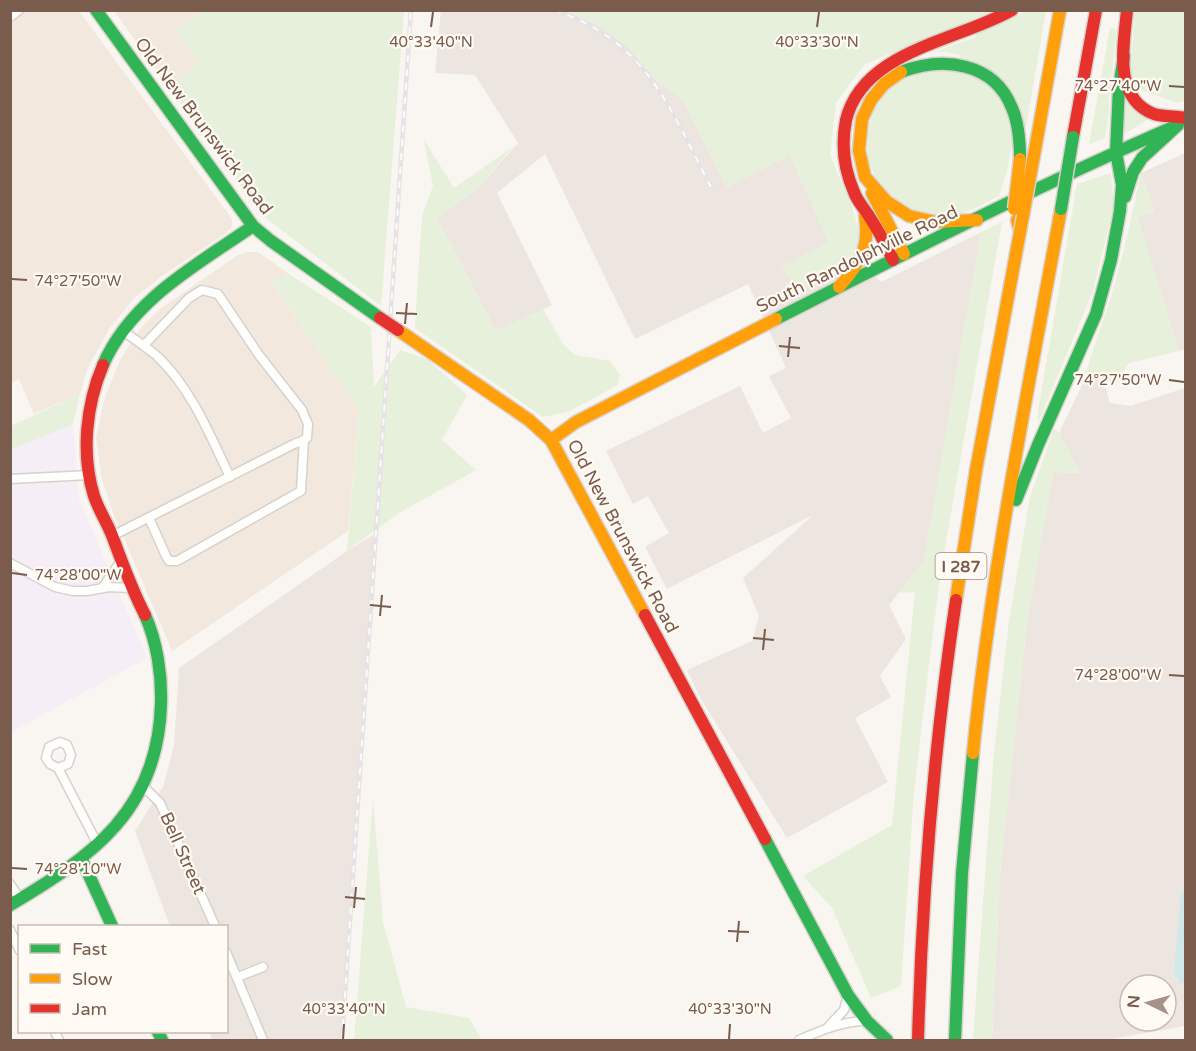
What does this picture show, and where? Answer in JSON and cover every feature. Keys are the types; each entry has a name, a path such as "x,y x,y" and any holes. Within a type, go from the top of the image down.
{"main road":[{"name":"Old New Brunswick Road","path":"96,10 253,226 380,318 529,420 551,440 848,995 867,1021 887,1041"},
{"path":"839,287 857,267 867,244 868,232 863,210 849,179 843,149 846,119 854,99 871,76 902,56 1012,10"},
{"name":"I 287","path":"918,1041 924,892 931,803 963,548 1060,10"},
{"name":"I 287","path":"955,1041 958,934 973,754 990,618 1096,10"},
{"path":"1004,530 1038,445 1096,314 1111,260 1122,185 1116,152 1119,87 1127,10"},
{"path":"1124,56 1126,86 1136,102 1151,113 1183,121"},
{"path":"899,257 865,176 859,150 859,134 867,106 881,87 897,74 919,64 937,61 956,63 978,71 989,77 1008,97 1018,123 1020,159 1014,209 1020,232"},
{"path":"1120,211 1133,172 1142,158 1183,121"},
{"name":"South Randolphville Road","path":"551,440 576,422 839,287 1183,121"},
{"path":"865,176 891,206 920,220 977,220"},
{"path":"863,210 899,257"},
{"path":"15,902 82,860 120,822 133,804 154,756 162,694 159,667 149,624 131,588 95,497 90,475 87,437 93,394 104,362 123,331 155,297 253,226"},
{"path":"82,860 111,925"}],"street":[{"path":"10,17 19,10"},
{"path":"112,536 307,438 308,424 302,410 259,355 218,294 202,290 189,298 144,345"},
{"path":"123,331 144,345 170,370 188,394 230,477"},
{"path":"149,518 169,561 177,561 301,491 304,440"},
{"path":"10,480 90,475"},
{"path":"102,588 121,561"},
{"path":"10,563 55,586 72,591 131,588"},
{"path":"58,768 97,843"},
{"name":"Bell Street","path":"142,785 160,803 214,925"},
{"path":"10,884 15,902"},
{"path":"10,930 18,947"},
{"path":"228,956 263,1041"},
{"path":"238,977 263,967"},
{"path":"829,1027 844,1010 848,995"},
{"path":"799,1041 829,1027 849,1021 867,1021"}],"shaded area":[{"path":"11,11 79,11 232,219 232,226 226,233 135,297 109,329 87,369 80,394 34,414 19,379 11,383"},
{"path":"114,11 203,11 176,31 198,62 169,87"},
{"path":"441,11 566,11 600,26 627,46 657,81 683,100 727,187 790,155 829,243 881,282 981,232 924,561 889,605 906,639 880,676 891,697 855,718 888,782 787,838 699,696 687,670 752,641 759,616 743,578 813,515 667,589 645,547 669,533 648,496 633,504 606,451 740,386 763,433 791,418 769,376 786,368 748,284 635,339 545,154 497,193 552,305 496,331 437,218 477,189 518,143 475,75 435,73"},
{"path":"1185,153 1185,349 1179,351 1137,217 1154,211 1141,173"},
{"path":"258,252 289,274 271,281 359,410 348,531 172,651 114,515 102,480 96,438 104,400 120,360 140,329 160,309 238,255"},
{"path":"1102,375 1110,403 1131,406 1185,388 1185,1026 1178,1027 1178,973 1118,973 1118,1033 1146,1033 1106,1040 992,1040 1000,875 1027,622 1053,472 1080,473 1059,433 1084,381"},
{"path":"73,424 79,499 147,658 11,732 11,450"},
{"path":"378,532 341,1040 212,1040 209,1033 228,1033 228,925 170,925 135,831 163,787 174,746 179,668 347,551"}],"green space":[{"path":"203,10 404,11 381,306 262,215 169,87 198,62 176,31"},
{"path":"571,11 993,11 865,64 836,103 830,155 851,204 861,236 856,255 800,291 781,267 828,242 790,155 727,187 683,100 657,81 627,46 600,26"},
{"path":"1024,11 1046,11 1025,134 1022,120 960,59 960,55 934,52 976,37 976,34"},
{"path":"1135,11 1185,11 1185,101 1177,103 1138,89 1132,83 1130,75"},
{"path":"1110,28 1117,29 1105,138 1089,144"},
{"path":"951,67 988,83 1001,98 1014,133 1007,171 999,196 957,215 939,218 930,217 899,204 882,189 873,172 868,154 868,135 872,116 881,99 893,84 914,71"},
{"path":"1123,91 1149,119 1126,133 1123,132"},
{"path":"424,140 454,188 513,147 477,189 437,218 496,331 543,309 563,344 575,355 610,361 620,375 618,385 568,412 543,417 415,328 422,216 433,186"},
{"path":"1111,173 1114,205 1093,291 1038,423 1037,417 1077,184"},
{"path":"1141,173 1154,212 1138,217 1179,351 1129,363 1115,386 1101,375 1084,379 1115,284"},
{"path":"1002,222 941,570 914,792 901,986 871,998 832,908 803,876 892,825 915,592 898,593 924,560 981,232"},
{"path":"289,274 371,327 374,387 400,350 427,359 467,395 442,440 476,470 399,513 347,551 359,410 271,280"},
{"path":"80,394 73,424 11,450 11,426"},
{"path":"1054,428 1059,433 1080,473 1053,472 1027,622 1000,875 992,1040 973,1040 994,752 1009,621 1030,497"},
{"path":"373,798 383,922 406,1007 469,1018 482,1040 354,1040"}],"water":[{"path":"1186,891 1185,983 1180,982 1178,973 1174,972 1181,894"}],"railway":[{"path":"342,1040 411,10"},
{"path":"554,10 586,23 612,39 652,80 682,130 711,187"}],"traffic: fast":[{"path":"96,10 253,226 380,318"},
{"path":"1016,500 1096,314 1111,260 1122,185 1116,152 1119,87 1124,56"},
{"path":"901,72 934,64 950,64 980,72 993,81 1004,93 1012,108 1019,133 1020,159"},
{"path":"1125,197 1133,172 1142,158 1178,125"},
{"path":"776,319 1021,197 1171,128"},
{"path":"1061,209 1073,137"},
{"path":"103,365 115,342 148,302 168,285 253,226"},
{"path":"10,905 68,868 93,848 116,826 134,801 148,773 157,741 161,693 156,647 145,615"},
{"path":"955,1040 962,873 973,753"},
{"path":"765,839 848,995 867,1021 887,1040"},
{"path":"82,860 112,925"},
{"path":"158,1033 162,1040"}],"traffic: slow":[{"path":"1033,161 1060,10"},
{"path":"901,72 884,84 871,100 862,119 859,150 865,177 886,201 909,216 936,222 977,220"},
{"path":"1014,209 1020,159"},
{"path":"1020,232 1033,161"},
{"path":"872,193 904,254"},
{"path":"973,753 1000,549 1061,209"},
{"path":"839,287 858,263 865,247 865,216"},
{"path":"956,600 976,470 1020,232 1017,220"},
{"path":"551,440 576,422 776,319"},
{"path":"398,330 529,420 551,440 645,615"}],"traffic: jam":[{"path":"893,260 876,227 855,195 846,166 844,129 856,96 872,78 915,50 1012,10"},
{"path":"1073,137 1096,10"},
{"path":"1127,10 1123,54 1126,83 1132,96 1141,106 1154,114 1186,118"},
{"path":"380,318 398,330"},
{"path":"103,365 93,396 87,430 90,480 96,502 145,615"},
{"path":"918,1040 930,820 941,710 956,600"},
{"path":"645,615 765,839"}]}
